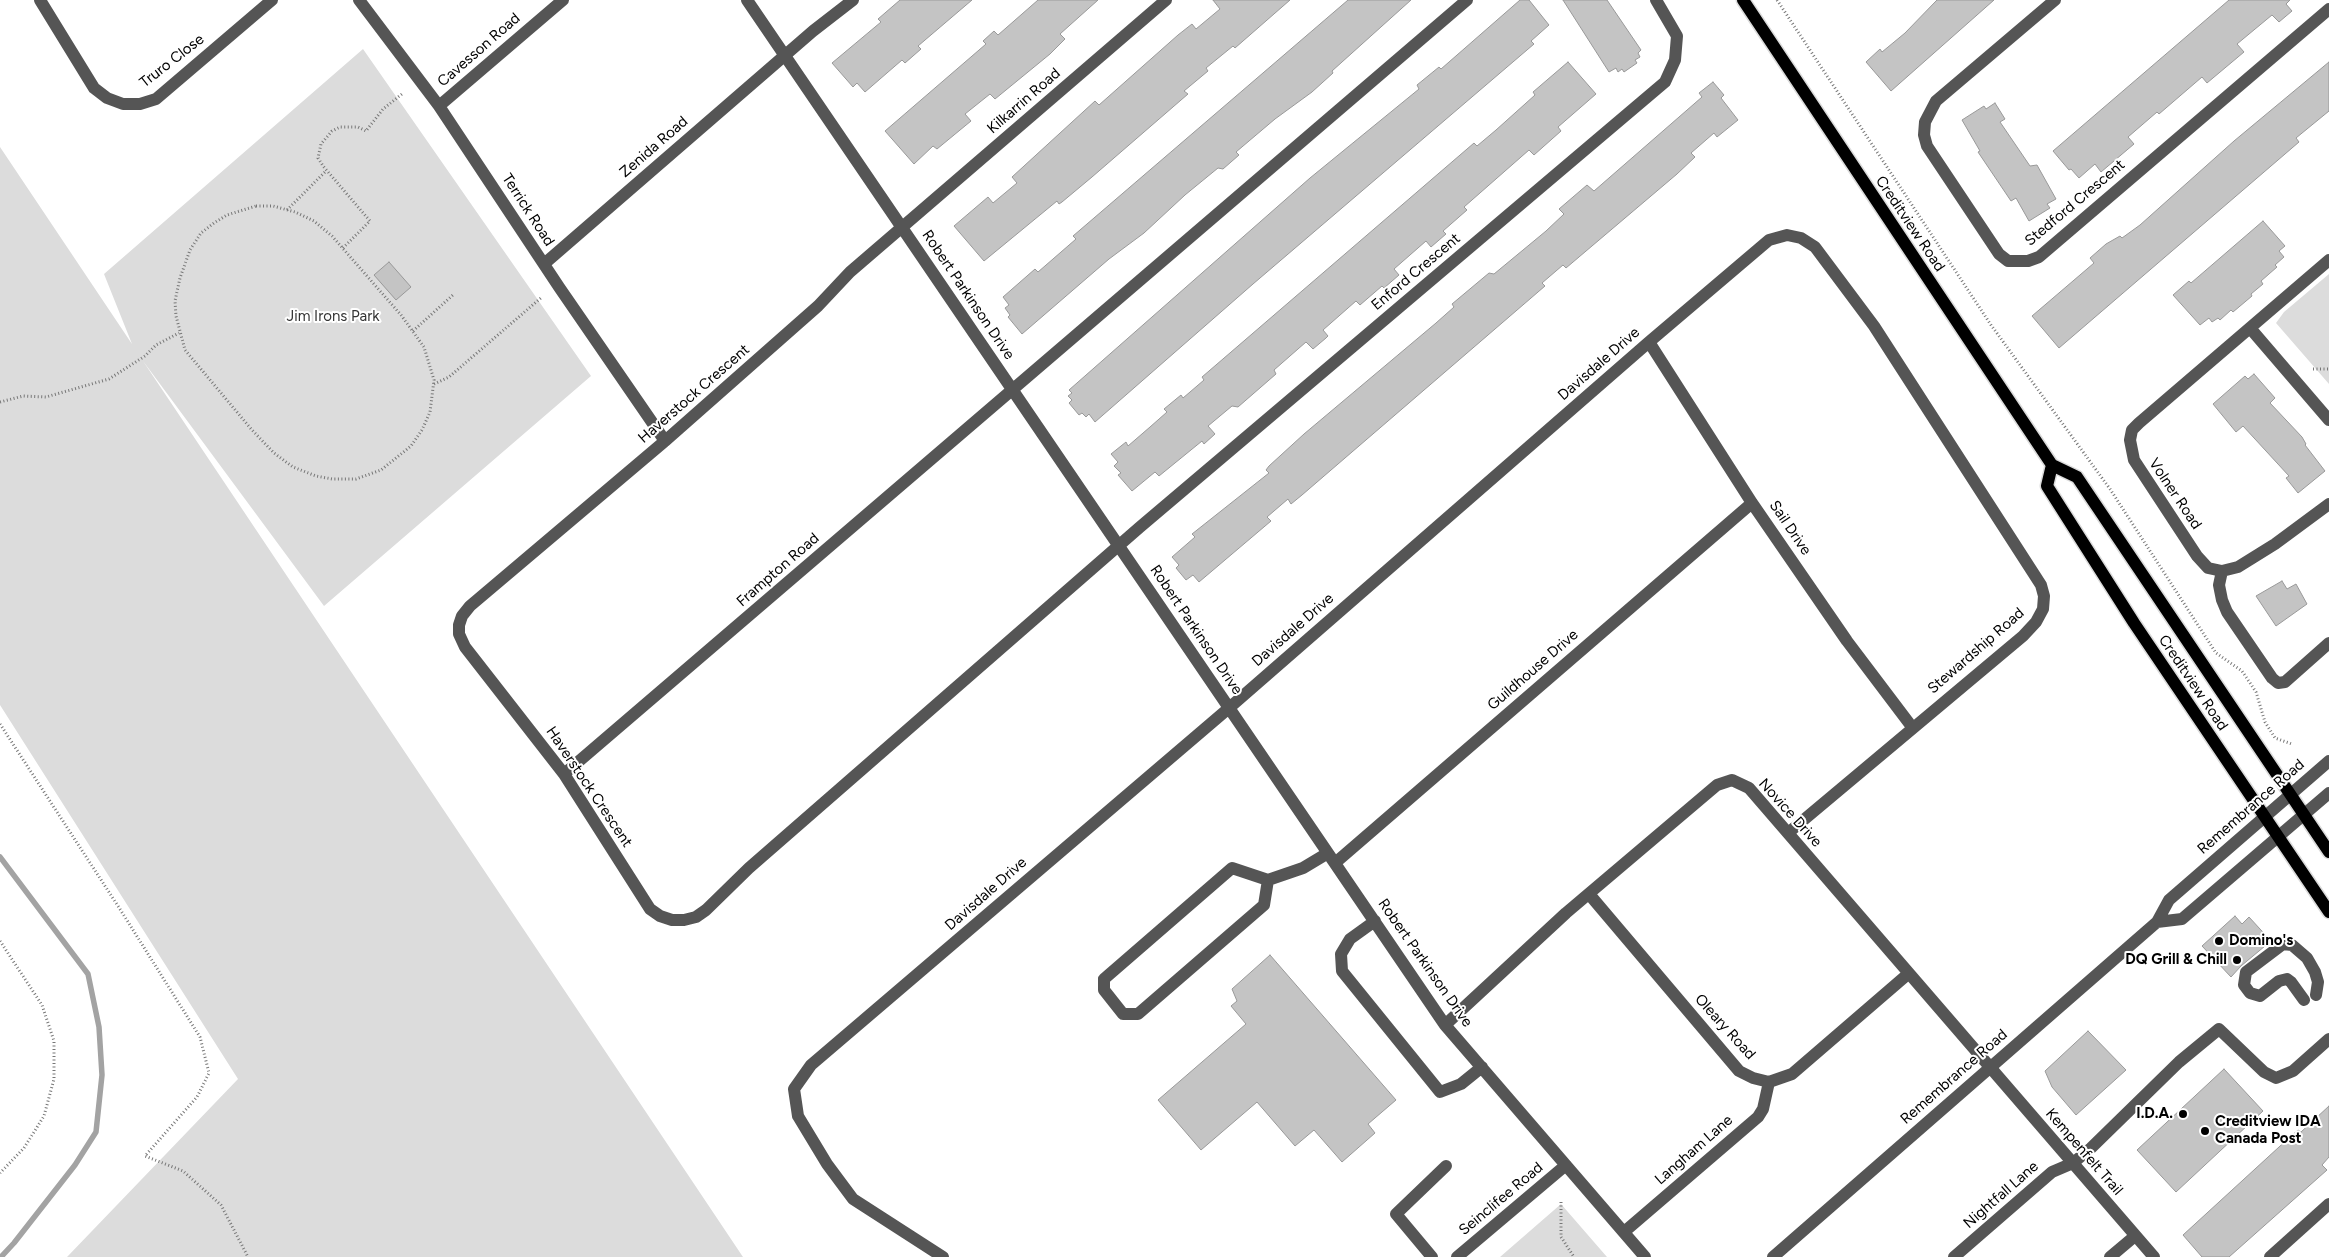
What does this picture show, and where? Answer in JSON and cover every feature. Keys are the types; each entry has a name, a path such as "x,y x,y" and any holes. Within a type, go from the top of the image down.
{"main road":[{"name":"Creditview Road","path":"1743,0 2052,465 2077,477 2329,852"},
{"name":"Creditview Road","path":"2052,465 2047,486 2134,624 2329,912"}],"street":[{"name":"Truro Close","path":"40,0 94,88 108,98 123,104 140,104 156,99 272,0"},
{"name":"Terrick Road","path":"358,0 439,106 665,441"},
{"name":"Cavesson Road","path":"439,106 563,0"},
{"name":"Robert Parkinson Drive","path":"747,0 1446,1025 1645,1257"},
{"name":"Zenida Road","path":"544,264 785,55 853,0"},
{"name":"Kilkarrin Road","path":"902,227 1166,0"},
{"path":"1013,390 1467,0"},
{"name":"Enford Crescent","path":"1119,545 1665,82 1675,60 1677,36 1656,0"},
{"name":"Stedford Crescent","path":"2055,0 1936,101 1925,122 1924,135 1927,146 1999,254 2008,261 2028,261 2039,257 2329,8"},
{"name":"Haverstock Crescent","path":"902,227 850,272 818,306 665,441 470,606 459,625 459,634 464,648 564,774 650,909 660,916 672,920 684,920 696,917 1119,545"},
{"name":"Davisdale Drive","path":"944,1257 853,1199 827,1164 798,1116 794,1089 812,1066 1769,240 1787,235 1801,238 1815,247 1874,326"},
{"name":"Volner Road","path":"2222,571 2208,568 2197,556 2134,460 2130,440 2132,430 2329,260"},
{"name":"Stewardship Road","path":"1788,833 1912,727 2023,636 2036,622 2043,609 2044,596 2041,585 1874,326"},
{"path":"2250,328 2329,420"},
{"name":"Sail Drive","path":"1649,342 1752,502 1847,641 1912,727"},
{"name":"Frampton Road","path":"564,774 1013,390"},
{"name":"Guildhouse Drive","path":"1268,880 1332,858 1752,502"},
{"path":"2329,504 2275,544 2238,567 2222,571 2219,585 2227,612 2272,678 2278,683 2285,682 2329,642"},
{"name":"Remembrance Road","path":"1773,1257 2157,922 2169,900 2329,761"},
{"name":"Novice Drive","path":"1446,1025 1589,894 1717,785 1732,780 1749,788 1989,1068"},
{"path":"2157,922 2182,919 2329,793"},
{"path":"1232,868 1268,880 1264,905 1138,1014 1123,1014 1104,990 1104,979 1232,868"},
{"name":"Oleary Road","path":"1589,894 1740,1071 1753,1078 1769,1082"},
{"path":"1374,921 1350,940 1342,954 1342,971 1440,1092 1461,1084 1482,1067"},
{"path":"2283,944 2292,945 2307,958 2315,972 2318,982 2310,998 2287,979 2279,982 2260,996 2250,993 2244,985 2246,972 2283,944"},
{"path":"1769,1082 1792,1074 1908,974"},
{"name":"Nightfall Lane","path":"1954,1257 2052,1172 2072,1163 2179,1062 2219,1028 2264,1072 2276,1078 2293,1071 2329,1039"},
{"name":"Kempenfelt Trail","path":"1989,1068 2154,1257"},
{"name":"Langham Lane","path":"1624,1232 1758,1116 1763,1109 1769,1082"},
{"name":"Seinclifee Road","path":"1457,1257 1566,1165"},
{"path":"1432,1257 1396,1214 1446,1166"},
{"path":"2270,1257 2329,1204"},
{"path":"2110,1257 2135,1236"}],"path":[{"path":"1777,0 1991,325 2110,489 2216,653 2242,671 2256,692 2264,722 2275,738 2292,744"},
{"path":"343,248 370,221 326,171 318,158 319,150 332,131 350,126 366,131 383,109 402,94"},
{"path":"286,210 326,171"},
{"path":"256,206 273,206 314,221 343,248 413,331 424,347 432,367 434,384 430,412 422,430 411,446 382,470 356,479 332,479 316,476 293,467 268,447 186,350 180,333 175,301 180,278 190,250 201,233 227,215 256,206"},
{"path":"413,331 454,294"},
{"path":"434,384 449,377 542,297"},
{"path":"0,402 22,396 46,397 109,378 145,356 156,345 180,333"},
{"path":"2313,368 2329,369"},
{"path":"0,724 113,898 200,1037 209,1072 197,1097 145,1156 183,1171 221,1205 248,1257"},
{"path":"0,942 42,1005 54,1041 54,1079 44,1116 24,1148 0,1173"},
{"path":"1561,1202 1562,1237 1574,1257"}],"green space":[{"name":"Jim Irons Park","path":"363,49 591,376 324,606 143,361 743,1257 67,1257 238,1079 0,705 0,147 132,344 104,274"},
{"path":"2329,274 2329,384 2276,323 2284,312"},
{"path":"1561,1204 1607,1257 1500,1257"}],"building":[{"path":"900,0 972,0 918,46 921,49 905,63 902,60 865,92 857,83 853,87 832,63 881,22 878,19"},
{"path":"1038,0 1098,0 1060,34 1065,39 1050,54 995,99 990,94 965,114 971,121 937,149 933,146 914,164 885,131 986,44 983,41 994,31 998,35"},
{"path":"1213,0 1290,0 1235,48 1233,46 1206,68 1208,71 1184,91 1188,94 1092,177 1062,202 1059,204 1057,201 984,261 954,226 988,197 993,203 1017,183 1012,177 1095,101 1099,105 1178,35 1192,24 1196,29 1220,9"},
{"path":"1348,0 1411,0 1332,71 1333,73 1312,92 1275,119 1236,152 1239,155 1223,169 1218,168 1185,195 1144,233 1109,259 1022,334 1008,317 1010,315 1005,308 1009,305 1003,297 1035,269 1038,272 1076,239 1073,236"},
{"path":"1520,0 1529,0 1549,25 1531,41 1534,44 1095,422 1089,414 1086,417 1082,413 1079,415 1069,403 1072,400 1068,396 1072,393 1069,390 1310,178 1419,89 1417,85 1439,67 1441,69"},
{"path":"1563,0 1607,0 1641,50 1638,53 1640,57 1635,60 1637,63 1624,72 1622,69 1618,72 1616,68 1609,72"},
{"path":"1937,0 1994,0 1891,91 1866,62 1880,49 1882,52 1905,33"},
{"path":"2229,0 2290,0 2286,4 2292,11 2279,22 2272,15 2237,44 2244,52 2207,83 2202,77 2159,114 2157,112 2128,137 2134,144 2101,172 2095,164 2079,178 2071,169 2069,170 2053,151"},
{"path":"1568,62 1596,94 1558,127 1561,131 1534,155 1529,150 1464,207 1467,210 1443,231 1446,234 1431,247 1426,241 1394,269 1399,275 1384,288 1382,286 1360,305 1356,301 1323,330 1328,336 1313,349 1306,342 1274,370 1276,374 1238,407 1232,406 1208,426 1215,434 1204,444 1202,441 1159,476 1155,472 1132,491 1118,475 1121,473 1114,466 1118,462 1111,454 1126,442 1128,446 1167,412 1164,409 1181,395 1183,398 1204,380 1202,377 1474,143 1477,146 1496,130 1535,95 1533,92"},
{"path":"2329,62 2329,111 2296,138 2299,142 2059,348 2032,316 2094,263 2090,258 2106,244 2120,236 2122,238 2140,225 2234,141"},
{"path":"1713,82 1724,95 1721,98 1738,120 1717,137 1714,133 1691,153 1695,157 1677,174 1566,268 1563,265 1542,283 1545,286 1302,495 1291,504 1288,499 1267,517 1271,521 1199,582 1193,575 1186,580 1176,568 1179,565 1172,557 1195,537 1192,534 1269,473 1266,470 1269,466 1304,434 1436,323 1454,307 1452,304 1489,273 1494,274 1546,231 1564,214 1559,209 1587,185 1594,191 1702,97 1699,93"},
{"path":"1995,103 2005,119 2000,122 2030,166 2037,165 2056,199 2047,204 2050,208 2029,221 2016,198 2011,201 1978,152 1980,151 1962,120 1984,106 1986,109"},
{"path":"2263,221 2285,246 2279,251 2284,257 2275,265 2277,267 2261,281 2263,284 2251,294 2252,296 2233,312 2231,310 2220,320 2218,318 2212,322 2209,318 2200,325 2173,295 2189,281 2191,283"},
{"path":"389,262 411,287 396,300 374,275"},
{"path":"2254,374 2275,398 2270,403 2302,437 2305,445 2325,471 2298,493 2286,478 2289,476 2243,426 2236,432 2213,404 2245,376 2248,379"},
{"path":"2282,581 2287,589 2296,584 2307,604 2276,626 2256,596"},
{"path":"2235,916 2242,924 2249,917 2271,941 2231,977 2202,946"},
{"path":"1270,955 1396,1100 1368,1124 1375,1133 1342,1162 1314,1130 1295,1146 1257,1102 1201,1150 1158,1100 1246,1024 1231,1006 1237,1001 1232,989"},
{"path":"2088,1031 2126,1070 2076,1115 2052,1087 2045,1071"},
{"path":"2224,1069 2263,1111 2176,1192 2137,1150"},
{"path":"2329,1106 2329,1157 2322,1165 2327,1170 2229,1257 2202,1257 2183,1235 2298,1130 2301,1132"}],"waterway":[{"path":"0,857 88,974 99,1027 102,1075 96,1132 75,1165 1,1257"}],"place":[{"name":"Domino's","path":"2219,941"},
{"name":"DQ Grill & Chill","path":"2237,960"},
{"name":"I.D.A.","path":"2183,1114"},
{"name":"Creditview IDA Canada Post","path":"2205,1131"}]}
